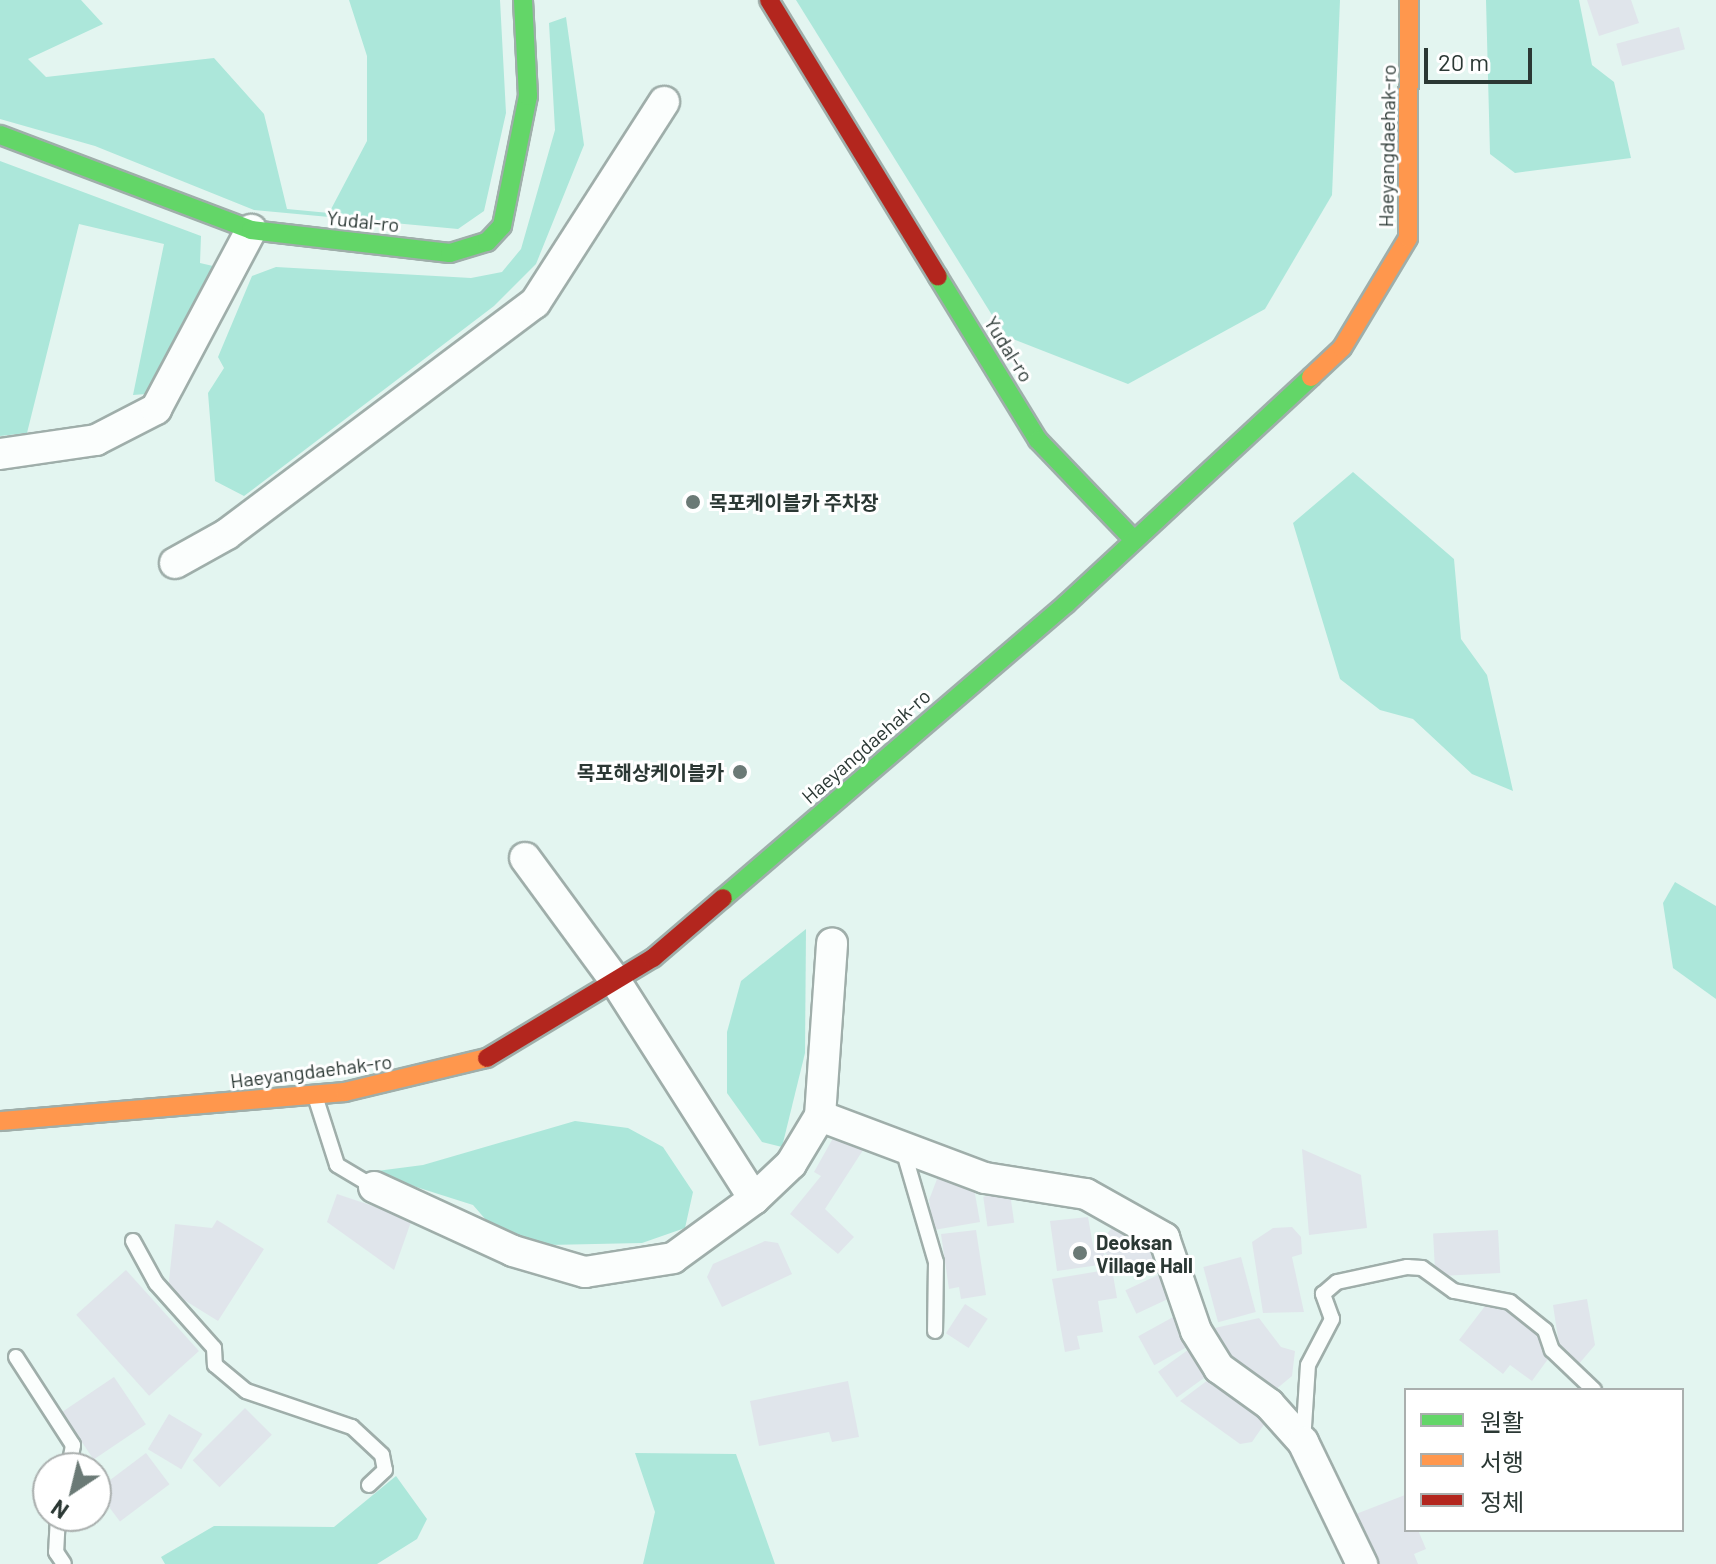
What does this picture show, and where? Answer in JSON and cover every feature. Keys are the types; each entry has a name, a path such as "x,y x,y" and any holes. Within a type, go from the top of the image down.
{"street":[{"name":"Yudal-ro","path":"0,135 251,230 450,253 487,242 502,226 528,96 523,0"},
{"name":"Yudal-ro","path":"769,0 1038,440 1134,540"},
{"name":"Haeyangdaehak-ro","path":"0,1121 315,1095 445,1073 505,1052 616,982 1134,540 1342,348 1408,238 1409,0"},
{"path":"175,563 227,534 535,303 664,102"},
{"path":"0,454 96,440 156,409 251,230"},
{"path":"525,858 616,982 754,1199"},
{"path":"374,1187 513,1251 585,1272 673,1258 754,1199 791,1164 820,1116 832,943"},
{"path":"820,1116 985,1178 1086,1194 1164,1238 1196,1331 1219,1368 1269,1404 1303,1442 1362,1564"}],"lane":[{"path":"315,1095 337,1165 374,1187"},
{"path":"902,1146 936,1262 935,1331"},
{"path":"133,1241 156,1283 214,1348 215,1365 246,1391 352,1427 382,1455 385,1470 369,1485"},
{"path":"1303,1442 1308,1365 1332,1319 1323,1294 1337,1282 1407,1267 1422,1268 1454,1291 1510,1302 1545,1330 1552,1350 1592,1388"},
{"path":"16,1357 73,1445 72,1452"},
{"path":"57,1532 56,1552 64,1564"}],"green space":[{"path":"0,0 81,0 103,24 28,59 46,77 214,58 264,114 287,209 329,213 367,141 367,56 349,0 500,0 506,113 484,211 458,229 254,210 95,146 0,119"},
{"path":"796,0 1340,0 1332,195 1265,309 1128,384 1005,336"},
{"path":"1486,0 1579,0 1592,65 1614,82 1631,158 1515,173 1490,154"},
{"path":"566,17 584,145 536,264 494,306 244,496 215,481 208,393 224,368 218,357 252,276 276,267 471,278 502,272 521,249 555,130 549,23"},
{"path":"0,161 201,236 200,263 213,266 146,394 133,395 164,244 79,224 27,433 0,436"},
{"path":"1353,472 1454,559 1461,639 1487,675 1513,791 1472,774 1413,719 1380,710 1340,679 1293,523"},
{"path":"1675,882 1716,906 1716,999 1673,968 1663,903"},
{"path":"806,929 805,1053 782,1147 762,1142 727,1093 727,1032 741,981"},
{"path":"575,1121 628,1128 663,1147 693,1192 685,1228 642,1243 548,1245 500,1236 473,1205 369,1172 423,1165"},
{"path":"635,1453 736,1454 775,1564 643,1564 655,1512"},
{"path":"396,1476 427,1519 417,1539 377,1564 165,1564 161,1557 214,1526 334,1527"}],"building":[{"path":"1587,0 1631,0 1639,23 1599,36"},
{"path":"1679,27 1685,49 1622,66 1616,44"},
{"path":"837,1131 865,1147 825,1209 854,1237 838,1254 790,1214 821,1176 814,1172"},
{"path":"1302,1149 1361,1175 1367,1228 1309,1235"},
{"path":"937,1179 973,1183 980,1222 934,1230 929,1200"},
{"path":"1010,1193 1014,1223 987,1226 983,1197"},
{"path":"337,1194 412,1219 394,1270 327,1222"},
{"path":"1088,1217 1094,1251 1104,1253 1106,1264 1057,1271 1050,1221"},
{"path":"217,1220 264,1249 218,1321 168,1290 175,1224 212,1228"},
{"path":"1117,1221 1161,1254 1141,1280 1097,1247"},
{"path":"1292,1227 1301,1237 1302,1254 1292,1257 1304,1312 1263,1313 1252,1242 1273,1228"},
{"path":"976,1230 986,1295 961,1299 959,1287 949,1289 941,1234"},
{"path":"1498,1230 1500,1273 1435,1276 1433,1233"},
{"path":"765,1241 778,1243 792,1274 722,1307 707,1277 713,1264"},
{"path":"1241,1257 1256,1312 1218,1322 1203,1267"},
{"path":"1112,1269 1117,1298 1098,1301 1103,1332 1077,1336 1080,1349 1065,1352 1052,1279"},
{"path":"126,1270 199,1351 149,1396 76,1315"},
{"path":"1158,1275 1169,1299 1136,1314 1125,1290"},
{"path":"1492,1297 1535,1330 1548,1359 1532,1381 1510,1365 1503,1374 1459,1340"},
{"path":"1587,1299 1595,1345 1578,1365 1560,1351 1553,1305"},
{"path":"965,1304 988,1319 969,1348 946,1333"},
{"path":"1175,1316 1191,1345 1154,1365 1138,1336"},
{"path":"1259,1318 1281,1347 1295,1351 1292,1376 1269,1395 1209,1341 1219,1334 1215,1328"},
{"path":"1192,1347 1211,1373 1177,1398 1158,1372"},
{"path":"1216,1374 1272,1413 1252,1442 1240,1444 1180,1401"},
{"path":"114,1377 146,1424 105,1452 89,1452 62,1412"},
{"path":"848,1381 859,1437 832,1442 829,1432 759,1446 750,1401"},
{"path":"245,1408 272,1435 220,1487 193,1460"},
{"path":"169,1414 202,1434 181,1469 148,1449"},
{"path":"146,1453 169,1484 120,1521 112,1511 112,1479"},
{"path":"1404,1495 1404,1532 1419,1532 1426,1549 1414,1554 1418,1564 1375,1564 1356,1514"}],"traffic: fast":[{"path":"0,135 251,230 450,253 487,242 502,226 528,96 523,0"},
{"path":"938,277 1038,440 1134,540"},
{"path":"723,898 1066,604 1311,377"}],"traffic: slow":[{"path":"1311,377 1342,348 1408,238 1409,0"},
{"path":"0,1121 345,1092 487,1058"}],"traffic: jam":[{"path":"769,0 938,277"},
{"path":"487,1058 653,958 723,898"}],"place":[{"name":"목포케이블카 주차장","path":"693,502"},
{"name":"목포해상케이블카","path":"740,772"},
{"name":"Deoksan Village Hall","path":"1080,1253"}]}
